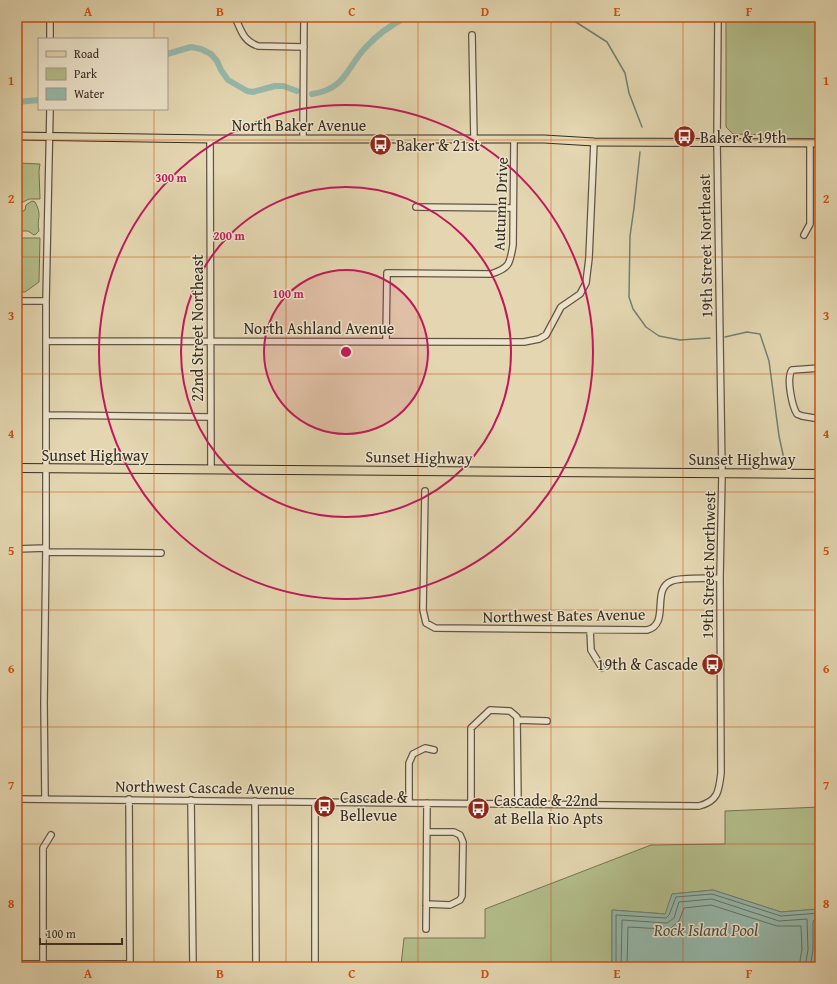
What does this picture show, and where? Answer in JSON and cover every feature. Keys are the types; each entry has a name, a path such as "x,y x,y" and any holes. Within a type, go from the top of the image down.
{"highway":[{"name":"Sunset Highway","path":"17,468 398,470 722,474 770,472 820,474"}],"main road":[{"name":"North Baker Avenue","path":"17,136 820,143"}],"street":[{"path":"50,17 50,38"},
{"path":"235,17 245,39 251,44 258,46 304,47"},
{"path":"303,139 304,17"},
{"name":"19th Street Northeast","path":"718,17 717,142 722,474"},
{"path":"472,35 474,139"},
{"path":"45,799 46,301 50,110"},
{"name":"22nd Street Northeast","path":"210,138 211,470"},
{"name":"Autumn Drive","path":"386,341 387,273 491,274 503,270 511,261 513,245 514,140"},
{"name":"North Ashland Avenue","path":"47,341 532,341 539,339 546,335 561,307 580,294 583,290 588,275 594,142"},
{"path":"804,235 810,224 810,143"},
{"path":"416,207 513,208"},
{"path":"17,301 46,301"},
{"path":"820,368 792,370 789,374 788,384 797,414 820,419"},
{"path":"46,415 210,416"},
{"name":"19th Street Northwest","path":"714,799 720,788 722,773 720,578 722,474"},
{"name":"Northwest Bates Avenue","path":"425,491 423,615 428,626 447,630 651,629 660,618 662,592 669,582 682,579 720,578"},
{"path":"17,548 161,554"},
{"path":"590,630 591,650 602,668"},
{"path":"471,803 471,728 490,710 510,711 517,716 518,804"},
{"path":"517,720 547,721"},
{"path":"410,803 410,763 413,754 425,748 434,750"},
{"name":"Northwest Cascade Avenue","path":"17,799 699,806 708,804 714,799"},
{"path":"17,964 130,966 129,799"},
{"path":"191,800 193,967"},
{"path":"255,801 256,967"},
{"path":"315,802 315,967"},
{"path":"426,929 427,803"},
{"path":"426,904 450,905 460,900 462,896 463,842 460,835 454,832 427,832"},
{"path":"43,964 43,848 51,835"}],"green space":[{"path":"726,17 820,17 820,139 780,139 771,135 733,134 726,127"},
{"path":"17,163 40,164 40,199 29,199 17,205"},
{"path":"32,201 35,202 39,211 39,231 34,235 28,231 21,231 17,234 17,212 25,210 26,205"},
{"path":"17,238 40,238 39,282 25,292 17,292"},
{"path":"820,807 819,909 781,912 713,890 672,894 666,914 612,910 612,967 398,967 401,965 404,938 485,938 485,909 651,845 725,844 725,811"},
{"path":"817,921 820,921 820,967 814,967 817,950"}],"water":[{"name":"Rock Island Pool","path":"713,890 781,912 820,908 820,921 817,921 817,950 814,967 612,967 612,910 665,914 672,894"}],"waterway":[{"path":"312,94 332,88 339,82 370,43 384,30 406,17"},
{"path":"568,17 607,42 625,73 629,93 642,127"},
{"path":"168,54 191,47 201,49 211,54 228,80 247,91 253,92 275,86 283,86 297,91"},
{"path":"17,102 38,100"},
{"path":"640,152 630,236 629,297 633,309 646,327 659,336 680,340 710,338"},
{"path":"725,337 747,332 760,334 769,361 779,436 784,459"}],"place":[{"name":"Baker & 19th","path":"684,137"},
{"name":"Baker & 21st","path":"380,145"},
{"name":"19th & Cascade","path":"713,664"},
{"name":"Cascade & Bellevue","path":"324,806"},
{"name":"Cascade & 22nd at Bella Rio Apts","path":"478,809"}]}
